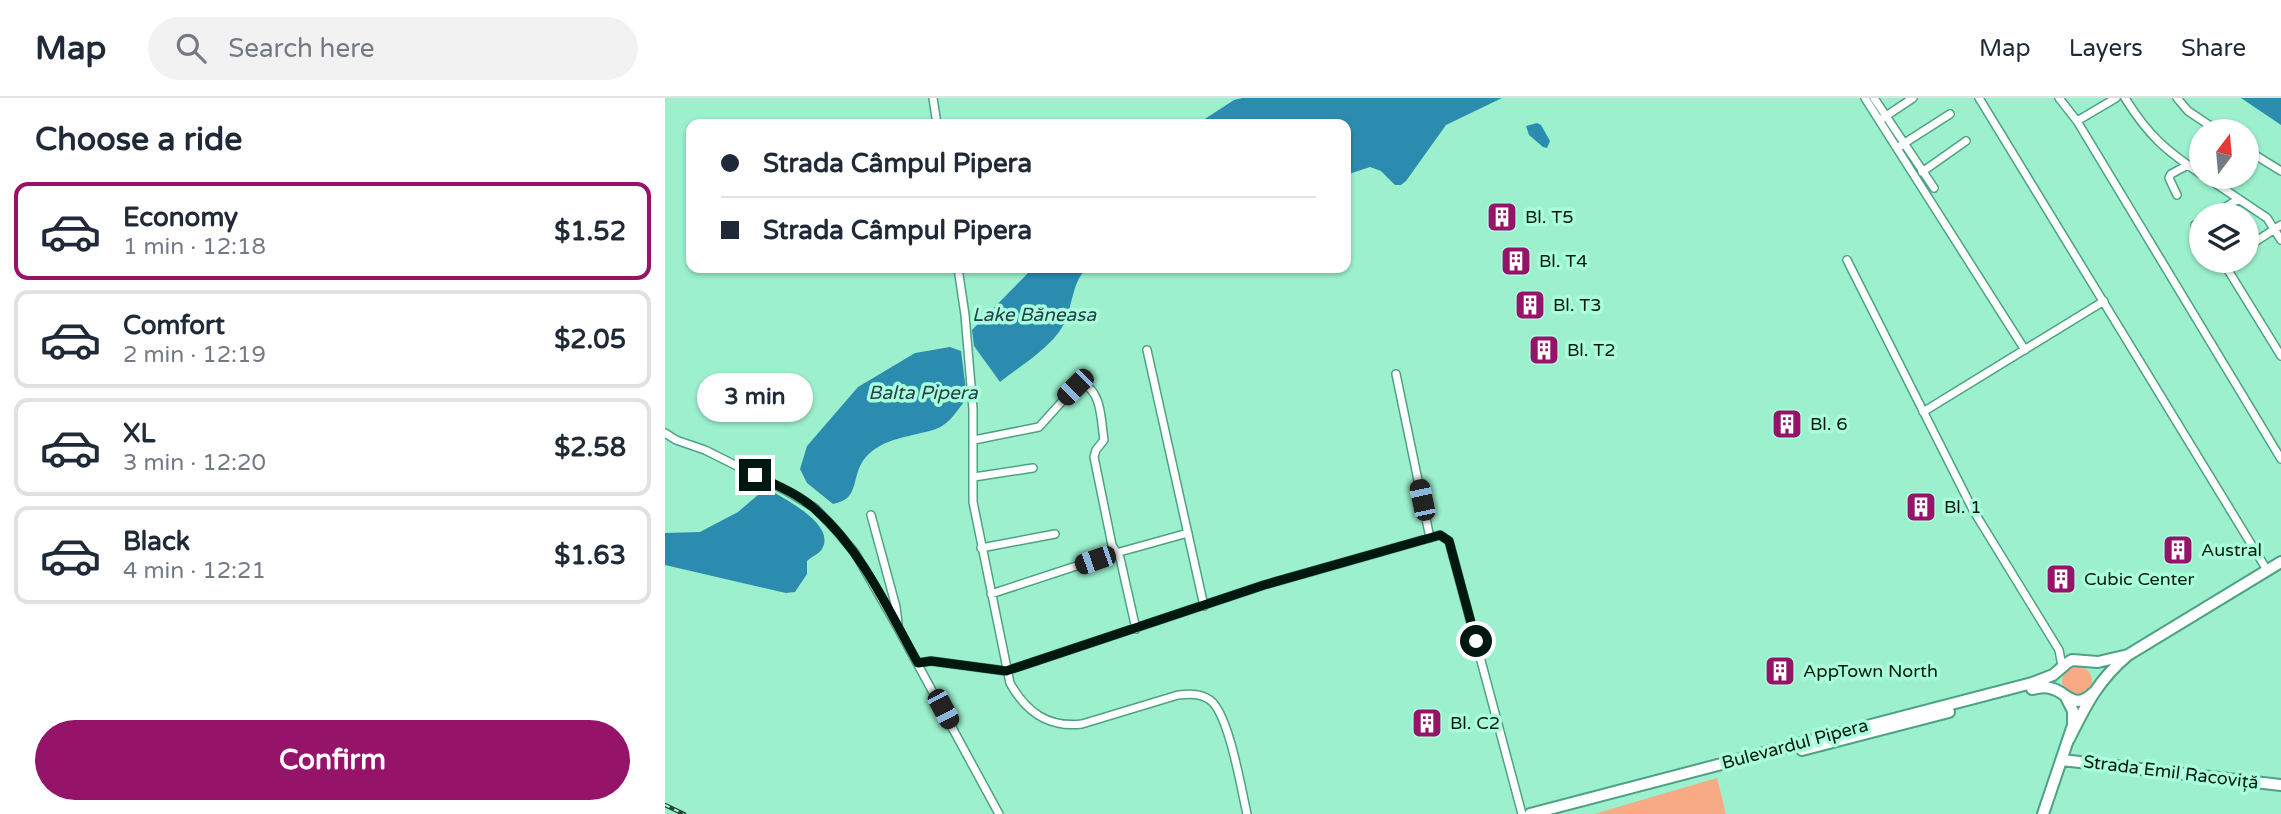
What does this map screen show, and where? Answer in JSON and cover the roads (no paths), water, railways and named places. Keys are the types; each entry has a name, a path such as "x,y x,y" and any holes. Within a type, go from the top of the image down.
{"main road":[{"name":"Bulevardul Pipera","path":"1530,814 2032,683 2067,663 2109,661 2128,655 2281,562"},
{"name":"Bulevardul Pipera","path":"1556,814 2034,689 2050,688 2077,701 2088,697 2128,655"},
{"path":"2069,739 2094,690 2094,670 2082,661"},
{"path":"2043,814 2074,717 2070,704 2062,695 2056,681 2060,669"},
{"name":"Strada Emil Racoviță","path":"2062,760 2281,785"}],"street":[{"path":"933,98 936,119"},
{"path":"1865,98 1905,143 1934,188"},
{"path":"1874,98 1897,148 2025,351"},
{"path":"1882,118 1913,98"},
{"path":"1979,98 2267,570"},
{"path":"2059,98 2077,121 2281,459"},
{"path":"2077,121 2116,98"},
{"path":"2125,98 2154,139 2187,165 2169,178 2176,195"},
{"path":"2177,98 2199,119"},
{"path":"1897,148 1950,114"},
{"path":"1915,176 1966,141"},
{"path":"2259,157 2281,171"},
{"path":"2224,189 2267,218 2278,228 2281,240"},
{"path":"2232,203 2239,199"},
{"path":"2259,240 2278,228"},
{"path":"1847,260 1973,510 2059,650 2060,669"},
{"path":"959,273 965,315 974,440 973,502 1006,671 1016,694 1036,716 1058,724 1082,724 1178,695 1191,694 1210,700 1222,716 1247,814"},
{"path":"2230,273 2281,356"},
{"path":"1923,412 2104,301"},
{"path":"1147,350 1204,606"},
{"path":"1396,374 1430,538"},
{"path":"974,440 1039,427 1075,387 1082,384 1090,386 1096,393 1104,440 1094,457 1112,545 1119,558 1136,629"},
{"path":"665,433 676,440 705,450 815,508 855,553 999,814"},
{"path":"974,477 1033,468"},
{"path":"871,515 896,607 898,628"},
{"path":"991,594 1116,553 1188,533"},
{"path":"981,548 1055,534"},
{"path":"918,663 931,661 1006,671 1264,585 1440,535 1449,541 1522,814"},
{"path":"2059,650 2082,661"}],"water":[{"path":"1502,98 1446,125 1401,185 1395,185 1381,171 1370,167 1351,173 1351,119 1205,119 1234,100"},
{"path":"2241,98 2281,98 2281,125"},
{"path":"1537,123 1550,141 1547,148 1529,135 1526,126"},
{"name":"Balta Pipera","path":"1028,273 1083,273 1059,332 1039,353 1000,382 974,346 972,330"},
{"name":"Balta Pipera","path":"950,347 961,351 967,398 950,420 936,429 889,442 872,451 860,465 848,497 842,501 833,504 807,483 800,469 807,446 858,387 915,353"},
{"path":"766,488 805,512 821,529 824,538 822,549 807,561 807,574 795,592 786,593 665,565 665,533 700,532 738,512"}],"railway":[{"path":"665,805 684,814"}],"place":[{"name":"Bl. T5","path":"1502,217"},
{"name":"Bl. T4","path":"1516,261"},
{"name":"Bl. T3","path":"1530,305"},
{"name":"Bl. T2","path":"1544,350"},
{"name":"Bl. 6","path":"1787,424"},
{"name":"Bl. 1","path":"1921,507"},
{"name":"Austral","path":"2178,550"},
{"name":"Cubic Center","path":"2061,579"},
{"name":"AppTown North","path":"1780,671"},
{"name":"Bl. C2","path":"1427,723"}],"water label":[{"name":"Lake Băneasa","path":"1034,314"}]}
